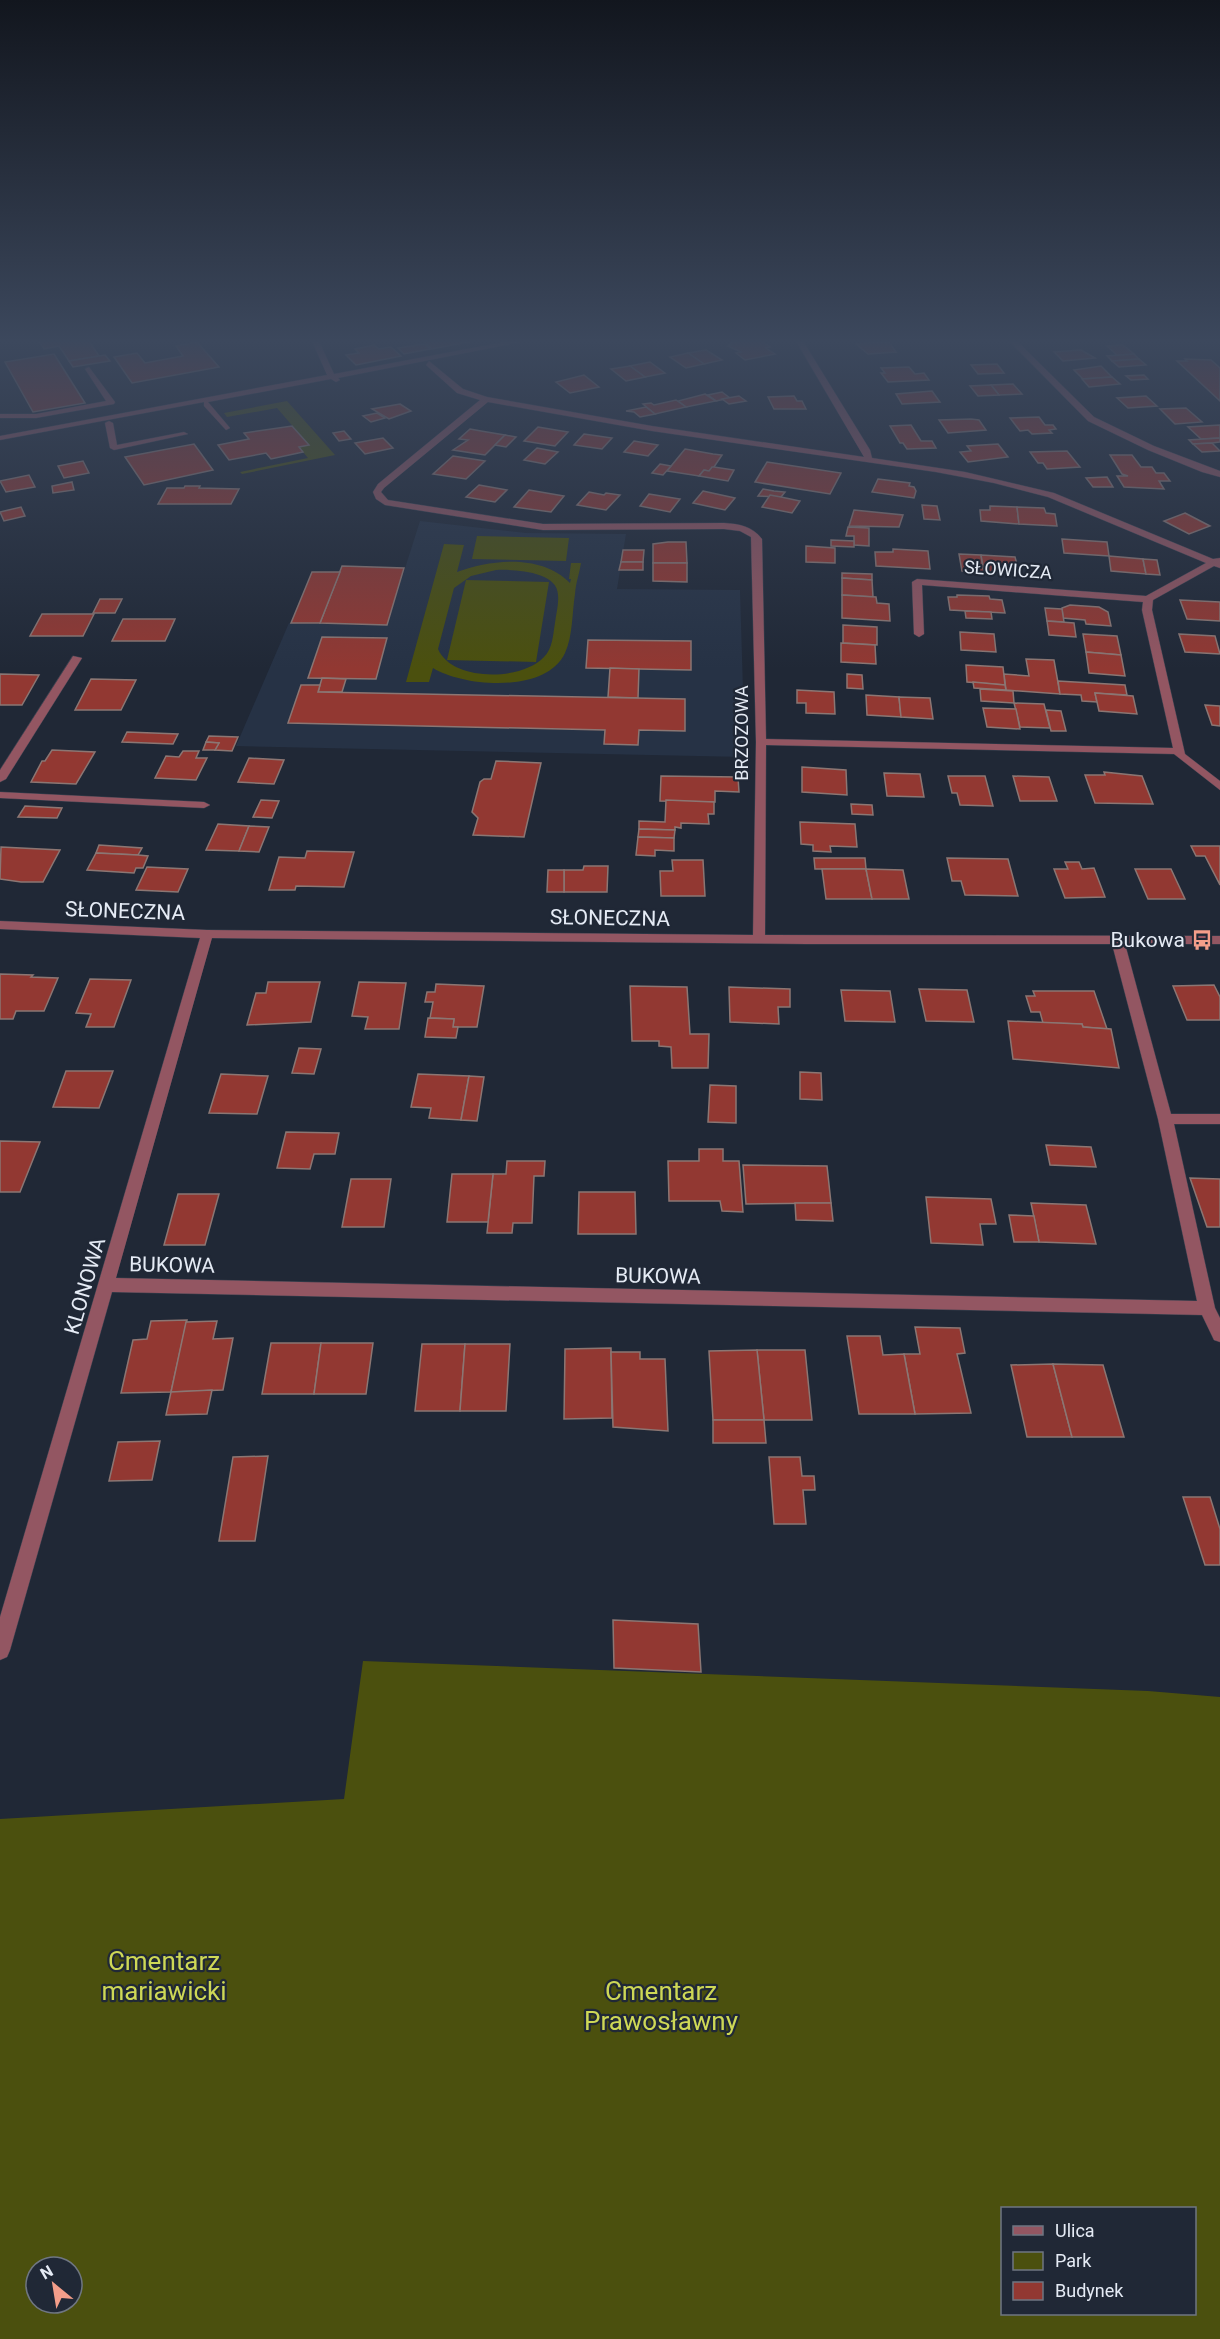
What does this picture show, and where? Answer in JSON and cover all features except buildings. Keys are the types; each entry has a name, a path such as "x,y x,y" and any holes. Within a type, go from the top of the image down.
{"street":[{"name":"BRZOZOWA","path":"424,450 381,486 377,492 385,502 543,527 724,526 748,530 754,534 757,539 761,742 759,939"},
{"path":"800,450 961,473 1029,488 1052,495 1218,562"},
{"path":"867,450 869,460"},
{"path":"1156,450 1220,474"},
{"path":"1218,562 1148,599 1148,620 1178,751 1183,759 1220,788"},
{"name":"SŁOWICZA","path":"919,634 917,582 1148,599"},
{"path":"0,779 77,658"},
{"path":"761,742 1178,751"},
{"path":"0,795 204,805"},
{"name":"SŁONECZNA","path":"0,925 207,934 1220,940"},
{"name":"KLONOWA","path":"0,1650 207,934"},
{"path":"1118,941 1166,1119 1207,1308 1220,1335"},
{"path":"1166,1119 1220,1119"},
{"name":"BUKOWA","path":"107,1285 1207,1308"}],"shaded area":[{"path":"420,521 526,533 626,534 617,589 740,590 745,757 236,746 289,623 387,625"}],"green space":[{"path":"302,450 331,450 335,455 242,474 240,472 308,458"},
{"path":"477,536 569,538 566,561 472,559"},
{"path":"444,544 464,545 457,572 501,562 531,563 559,574 570,583 571,563 581,563 575,590 570,639 565,653 555,666 541,675 523,681 483,682 464,679 433,668 429,682 406,682","holes":["504,570 523,571 543,576 556,587 558,605 549,649 544,657 534,665 520,671 488,674 457,668 446,660 438,649 454,588 471,576"]},
{"path":"466,580 549,582 536,662 447,660"},
{"name":"Cmentarz Prawosławny","path":"363,1661 1148,1691 1220,1697 1220,2339 0,2339 0,1819 344,1799"}],"place":[{"name":"Bukowa","path":"1202,940"}],"park label":[{"name":"Cmentarz mariawicki","path":"164,1976"}]}
